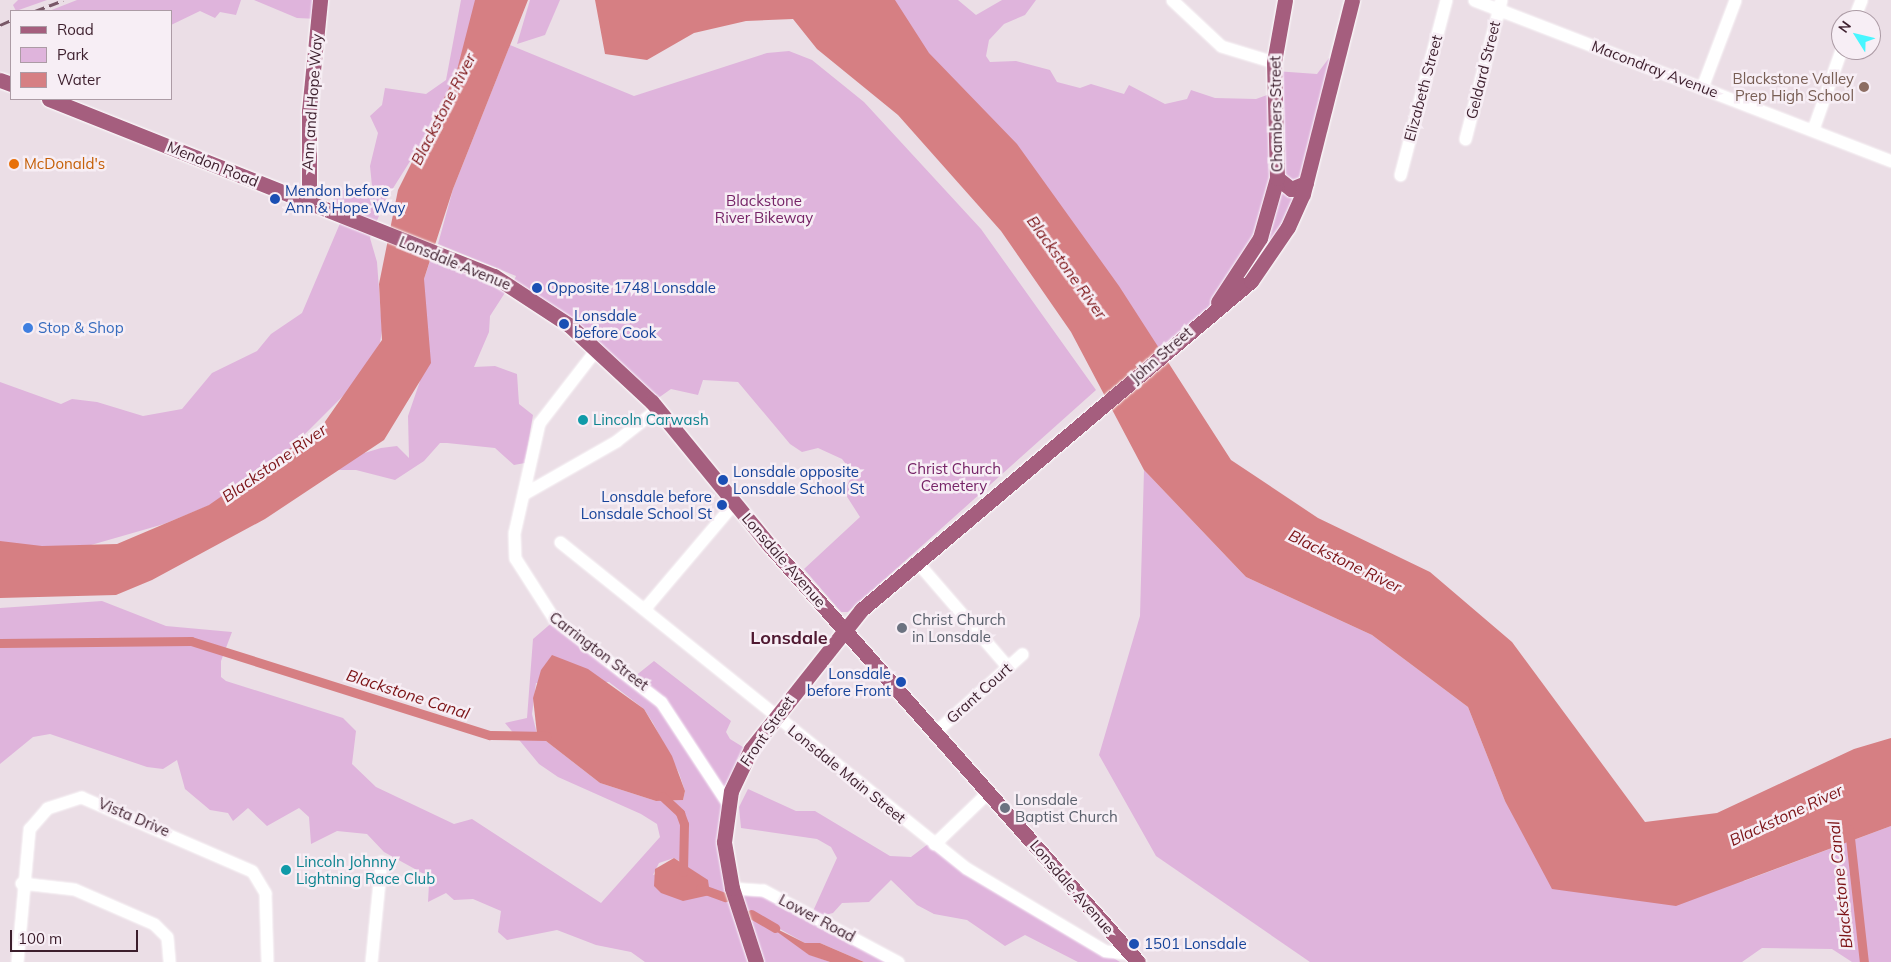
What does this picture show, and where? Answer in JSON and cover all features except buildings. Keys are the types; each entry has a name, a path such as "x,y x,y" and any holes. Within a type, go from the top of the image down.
{"main road":[{"name":"Ann and Hope Way","path":"308,204 309,110 320,0"},
{"name":"Chambers Street","path":"1197,325 1222,298 1254,249 1277,178 1274,62 1285,0"},
{"name":"John Street","path":"844,630 917,562 1197,325 1230,302 1264,265 1288,227 1306,183 1352,0"},
{"name":"Mendon Road","path":"51,100 376,231"},
{"path":"1277,178 1291,188 1306,183"},
{"name":"Lonsdale Avenue","path":"376,231 438,254 516,287 597,348 657,408 734,503 844,630 1134,958"},
{"path":"1254,249 1264,265"},
{"name":"Front Street","path":"756,962 732,888 724,842 728,804 743,762 775,716 844,630"}],"street":[{"path":"1172,0 1221,46 1274,62"},
{"name":"Elizabeth Street","path":"1400,175 1446,0"},
{"name":"Macondray Avenue","path":"1474,0 1500,5 1891,161"},
{"path":"1702,87 1735,0"},
{"name":"Geldard Street","path":"1466,139 1500,5"},
{"path":"1813,130 1838,60"},
{"name":"Carrington Street","path":"597,348 539,423 513,546 521,572 537,599 564,628 651,690 728,804"},
{"path":"525,493 616,440 657,408"},
{"path":"644,609 734,503"},
{"name":"Lonsdale Main Street","path":"560,542 934,844 1105,952 1134,958"},
{"path":"917,562 1008,667"},
{"name":"Grant Court","path":"935,732 1022,654"},
{"path":"934,844 988,792"},
{"name":"Vista Drive","path":"17,962 25,839 40,813 73,798 98,801 252,871 265,893 267,962"},
{"path":"372,962 382,861"},
{"path":"21,883 74,889 154,924 168,938 169,962"},
{"name":"Lower Road","path":"732,888 763,890 898,962"}],"green space":[{"path":"18,0 47,0 19,10 16,10 13,5"},
{"path":"77,0 241,0 236,15 220,12 215,18 200,11 172,25 172,10 52,10"},
{"path":"254,0 322,0 318,19 297,18"},
{"path":"461,0 478,0 477,22 441,112 385,201 370,238 377,262 382,330 380,343 352,387 274,465 222,500 164,524 91,545 0,549 0,382 61,404 72,399 97,402 143,416 182,409 212,373 257,351 271,334 302,313 341,221 330,211 336,191 372,186 370,166 378,133 370,116 382,105 385,88 426,94 446,80"},
{"path":"530,0 560,0 545,35 517,44"},
{"path":"890,0 958,0 976,15 1002,0 1036,0 1025,15 1004,24 989,40 986,56 990,62 1016,61 1050,70 1057,82 1080,88 1091,84 1124,94 1129,85 1165,104 1187,99 1191,90 1215,98 1256,99 1273,93 1275,71 1317,74 1329,58 1334,61 1306,179 1264,262 1163,356 908,47"},
{"name":"Blackstone River Bikeway","path":"510,45 634,96 767,53 789,51 812,60 864,102 981,229 1096,390 848,612 841,612 804,569 860,517 844,492 853,473 842,459 818,448 802,452 790,444 738,382 703,380 698,395 671,389 654,401 512,285 516,276 438,244 453,189"},
{"path":"430,261 469,265 508,288 490,316 489,332 474,367 495,366 517,374 519,404 533,415 525,463 514,465 495,448 440,443 424,461 395,480 356,470 322,470 331,463 381,448 397,446 409,458 408,416 420,381 424,279"},
{"path":"1144,470 1246,577 1372,635 1468,707 1505,801 1744,881 1891,826 1891,962 1852,962 1832,949 1762,948 1742,962 1310,962 1156,856 1099,755 1140,616"},
{"path":"102,601 166,626 232,632 221,661 221,677 226,681 343,718 356,731 352,764 376,787 454,824 472,819 601,903 660,837 657,824 641,814 558,777 539,764 505,723 527,718 533,639 555,620 634,677 654,661 731,721 726,732 730,739 751,752 730,799 732,877 747,888 809,920 837,858 831,847 817,839 741,828 739,807 748,789 796,811 815,811 890,856 911,857 928,844 1120,962 1078,962 1025,935 1005,946 967,920 934,914 917,905 891,880 869,902 842,903 833,913 821,916 888,962 864,962 820,943 805,943 769,923 808,954 830,962 645,962 631,952 596,945 557,930 507,940 498,932 501,911 473,899 454,900 446,893 428,902 429,884 424,874 384,852 367,834 337,831 311,844 309,817 299,808 267,826 248,808 233,821 228,813 210,810 185,789 177,760 163,769 147,767 50,734 33,737 0,764 0,608","holes":["609,682 644,709 653,723 679,773 685,791 683,800 656,801 600,783 537,734 532,714 536,683","674,858 687,865 653,875 659,863"]}],"water":[{"name":"Blackstone River","path":"475,0 528,0 453,189 424,279 431,363 384,440 265,519 152,580 116,595 0,598 0,541 42,546 117,544 209,505 322,426 382,340 379,284 398,190 456,74"},
{"name":"Blackstone River","path":"595,0 895,0 929,53 1017,144 1119,286 1231,460 1318,518 1430,572 1512,642 1645,822 1717,813 1854,749 1891,738 1891,826 1676,906 1552,889 1505,801 1468,707 1372,635 1246,577 1144,470 1071,332 1001,231 898,115 817,49 793,19 746,21 694,33 647,60 605,54"},
{"path":"552,655 588,669 644,709 672,756 685,791 683,800 656,801 600,783 537,734 533,698 541,670"},
{"path":"674,858 708,880 710,895 683,901 661,893 654,886 655,869"},
{"path":"765,923 805,943 820,943 864,962 830,962 809,955"}],"waterway":[{"name":"Blackstone Canal","path":"0,643 191,641 490,735 547,736"},
{"name":"Blackstone Canal","path":"662,796 680,813 684,824 683,872"},
{"name":"Blackstone Canal","path":"1849,829 1864,962"},
{"name":"Blackstone Canal","path":"700,888 725,897"},
{"name":"Blackstone Canal","path":"751,914 775,928"}],"railway":[{"path":"38,10 63,0"},
{"path":"0,25 10,20"}],"place":[{"name":"Blackstone Valley Prep High School","path":"1864,87"},
{"name":"McDonald's","path":"14,164"},
{"name":"Mendon before Ann & Hope Way","path":"275,199"},
{"name":"Opposite 1748 Lonsdale","path":"537,288"},
{"name":"Lonsdale before Cook","path":"564,324"},
{"name":"Stop & Shop","path":"28,328"},
{"name":"Lincoln Carwash","path":"583,420"},
{"name":"Lonsdale opposite Lonsdale School St","path":"723,480"},
{"name":"Lonsdale before Lonsdale School St","path":"722,505"},
{"name":"Christ Church in Lonsdale","path":"902,628"},
{"name":"Lonsdale before Front","path":"901,682"},
{"name":"Lonsdale Baptist Church","path":"1005,808"},
{"name":"Lincoln Johnny Lightning Race Club","path":"286,870"},
{"name":"1501 Lonsdale","path":"1134,944"}],"district":[{"name":"Lonsdale","path":"789,638"}],"park label":[{"name":"Christ Church Cemetery","path":"954,476"}]}
